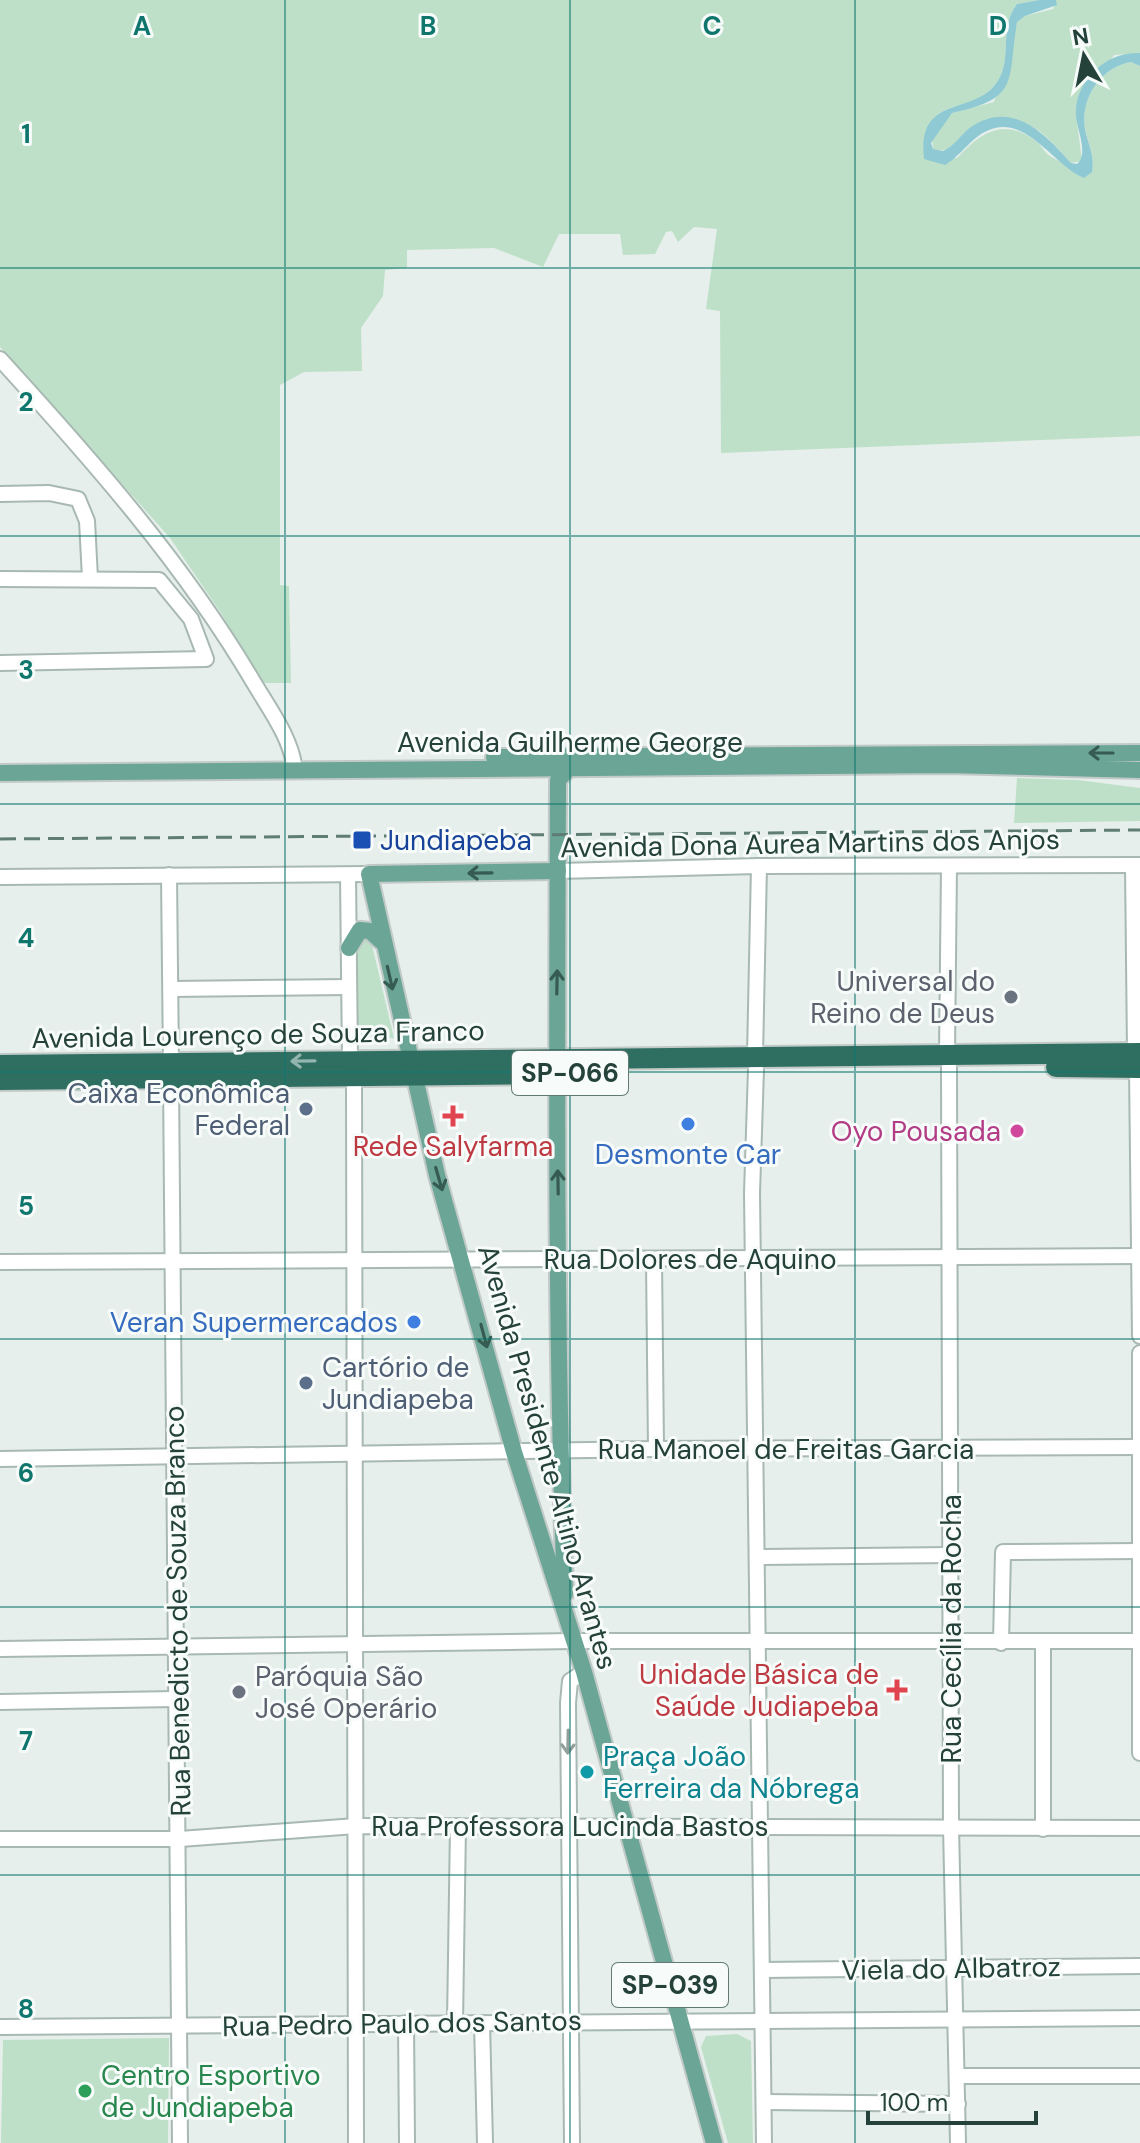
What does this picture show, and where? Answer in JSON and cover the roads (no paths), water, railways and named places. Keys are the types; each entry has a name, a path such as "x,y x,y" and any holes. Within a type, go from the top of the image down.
{"highway":[{"name":"Avenida Lourenço de Souza Franco","path":"0,1080 171,1071 1138,1060"},
{"name":"Avenida Lourenço de Souza Franco","path":"0,1065 171,1071"}],"main road":[{"name":"Avenida Guilherme George","path":"0,773 295,765 1140,753"},
{"name":"Avenida Guilherme George","path":"0,764 295,765 558,772 947,765 1140,770"},
{"path":"558,772 556,1067 560,1450 566,1616"},
{"name":"Avenida Dona Aurea Martins dos Anjos","path":"369,874 558,871"},
{"name":"Avenida Presidente Altino Arantes","path":"369,874 381,941 411,1068 514,1452 584,1672 714,2143"},
{"path":"349,948 360,930 370,931 381,941"}],"street":[{"path":"0,359 148,528 190,581 263,698 295,765"},
{"path":"0,494 49,493 78,499 87,521 90,578"},
{"path":"0,579 159,580 191,619 206,659 0,663"},
{"path":"1137,865 1140,1336"},
{"name":"Avenida Dona Aurea Martins dos Anjos","path":"558,871 759,866 1137,865"},
{"path":"759,866 753,1259 764,2143"},
{"name":"Rua Cecília da Rocha","path":"949,866 947,1257 951,1827 958,2143"},
{"name":"Avenida Dona Aurea Martins dos Anjos","path":"0,877 369,874"},
{"name":"Rua Benedicto de Souza Branco","path":"169,875 171,1263 176,1456 175,1648 180,1839 180,2143"},
{"path":"348,875 354,1262 356,2143"},
{"path":"171,989 349,987"},
{"name":"Rua Dolores de Aquino","path":"0,1262 1139,1256"},
{"path":"654,1260 656,1449"},
{"path":"1140,1353 1140,1753"},
{"name":"Rua Manoel de Freitas Garcia","path":"0,1459 560,1450 1139,1447"},
{"path":"1001,1643 1003,1552 1139,1551"},
{"path":"757,1557 951,1555"},
{"path":"0,1649 574,1641 758,1644 1139,1641"},
{"path":"1043,1642 1043,1829"},
{"path":"572,2143 566,1827 568,1703 570,1681 584,1672"},
{"path":"0,1702 176,1699"},
{"name":"Rua Professora Lucinda Bastos","path":"0,1839 180,1839 356,1826 1140,1828"},
{"path":"455,2023 458,1826"},
{"name":"Viela do Albatroz","path":"762,1970 1140,1966"},
{"name":"Rua Pedro Paulo dos Santos","path":"0,2027 1140,2018"},
{"path":"406,2023 407,2143"},
{"path":"482,2023 485,2143"},
{"path":"958,2076 1140,2076"},
{"path":"764,2102 958,2104"}],"water":[{"path":"1056,0 1057,5 1017,22 1007,84 990,101 952,113 931,143 933,149 943,151 971,127 986,119 1014,118 1039,131 1071,163 1077,164 1082,148 1076,116 1077,103 1086,80 1115,57 1140,53 1140,66 1131,62 1110,70 1089,95 1084,117 1092,155 1092,172 1084,178 1027,135 1002,127 983,133 945,165 924,159 924,139 929,125 947,109 972,101 994,86 1004,67 1011,14 1017,4"}],"railway":[{"path":"0,839 1140,830"}],"place":[{"name":"Jundiapeba","path":"362,840"},
{"name":"Universal do Reino de Deus","path":"1011,997"},
{"name":"Caixa Econômica Federal","path":"306,1109"},
{"name":"Rede Salyfarma","path":"453,1116"},
{"name":"Desmonte Car","path":"688,1124"},
{"name":"Oyo Pousada","path":"1017,1131"},
{"name":"Veran Supermercados","path":"414,1322"},
{"name":"Cartório de Jundiapeba","path":"306,1383"},
{"name":"Unidade Básica de Saúde Judiapeba","path":"897,1690"},
{"name":"Paróquia São José Operário","path":"239,1692"},
{"name":"Praça João Ferreira da Nóbrega","path":"587,1772"},
{"name":"Centro Esportivo de Jundiapeba","path":"85,2091"}]}
